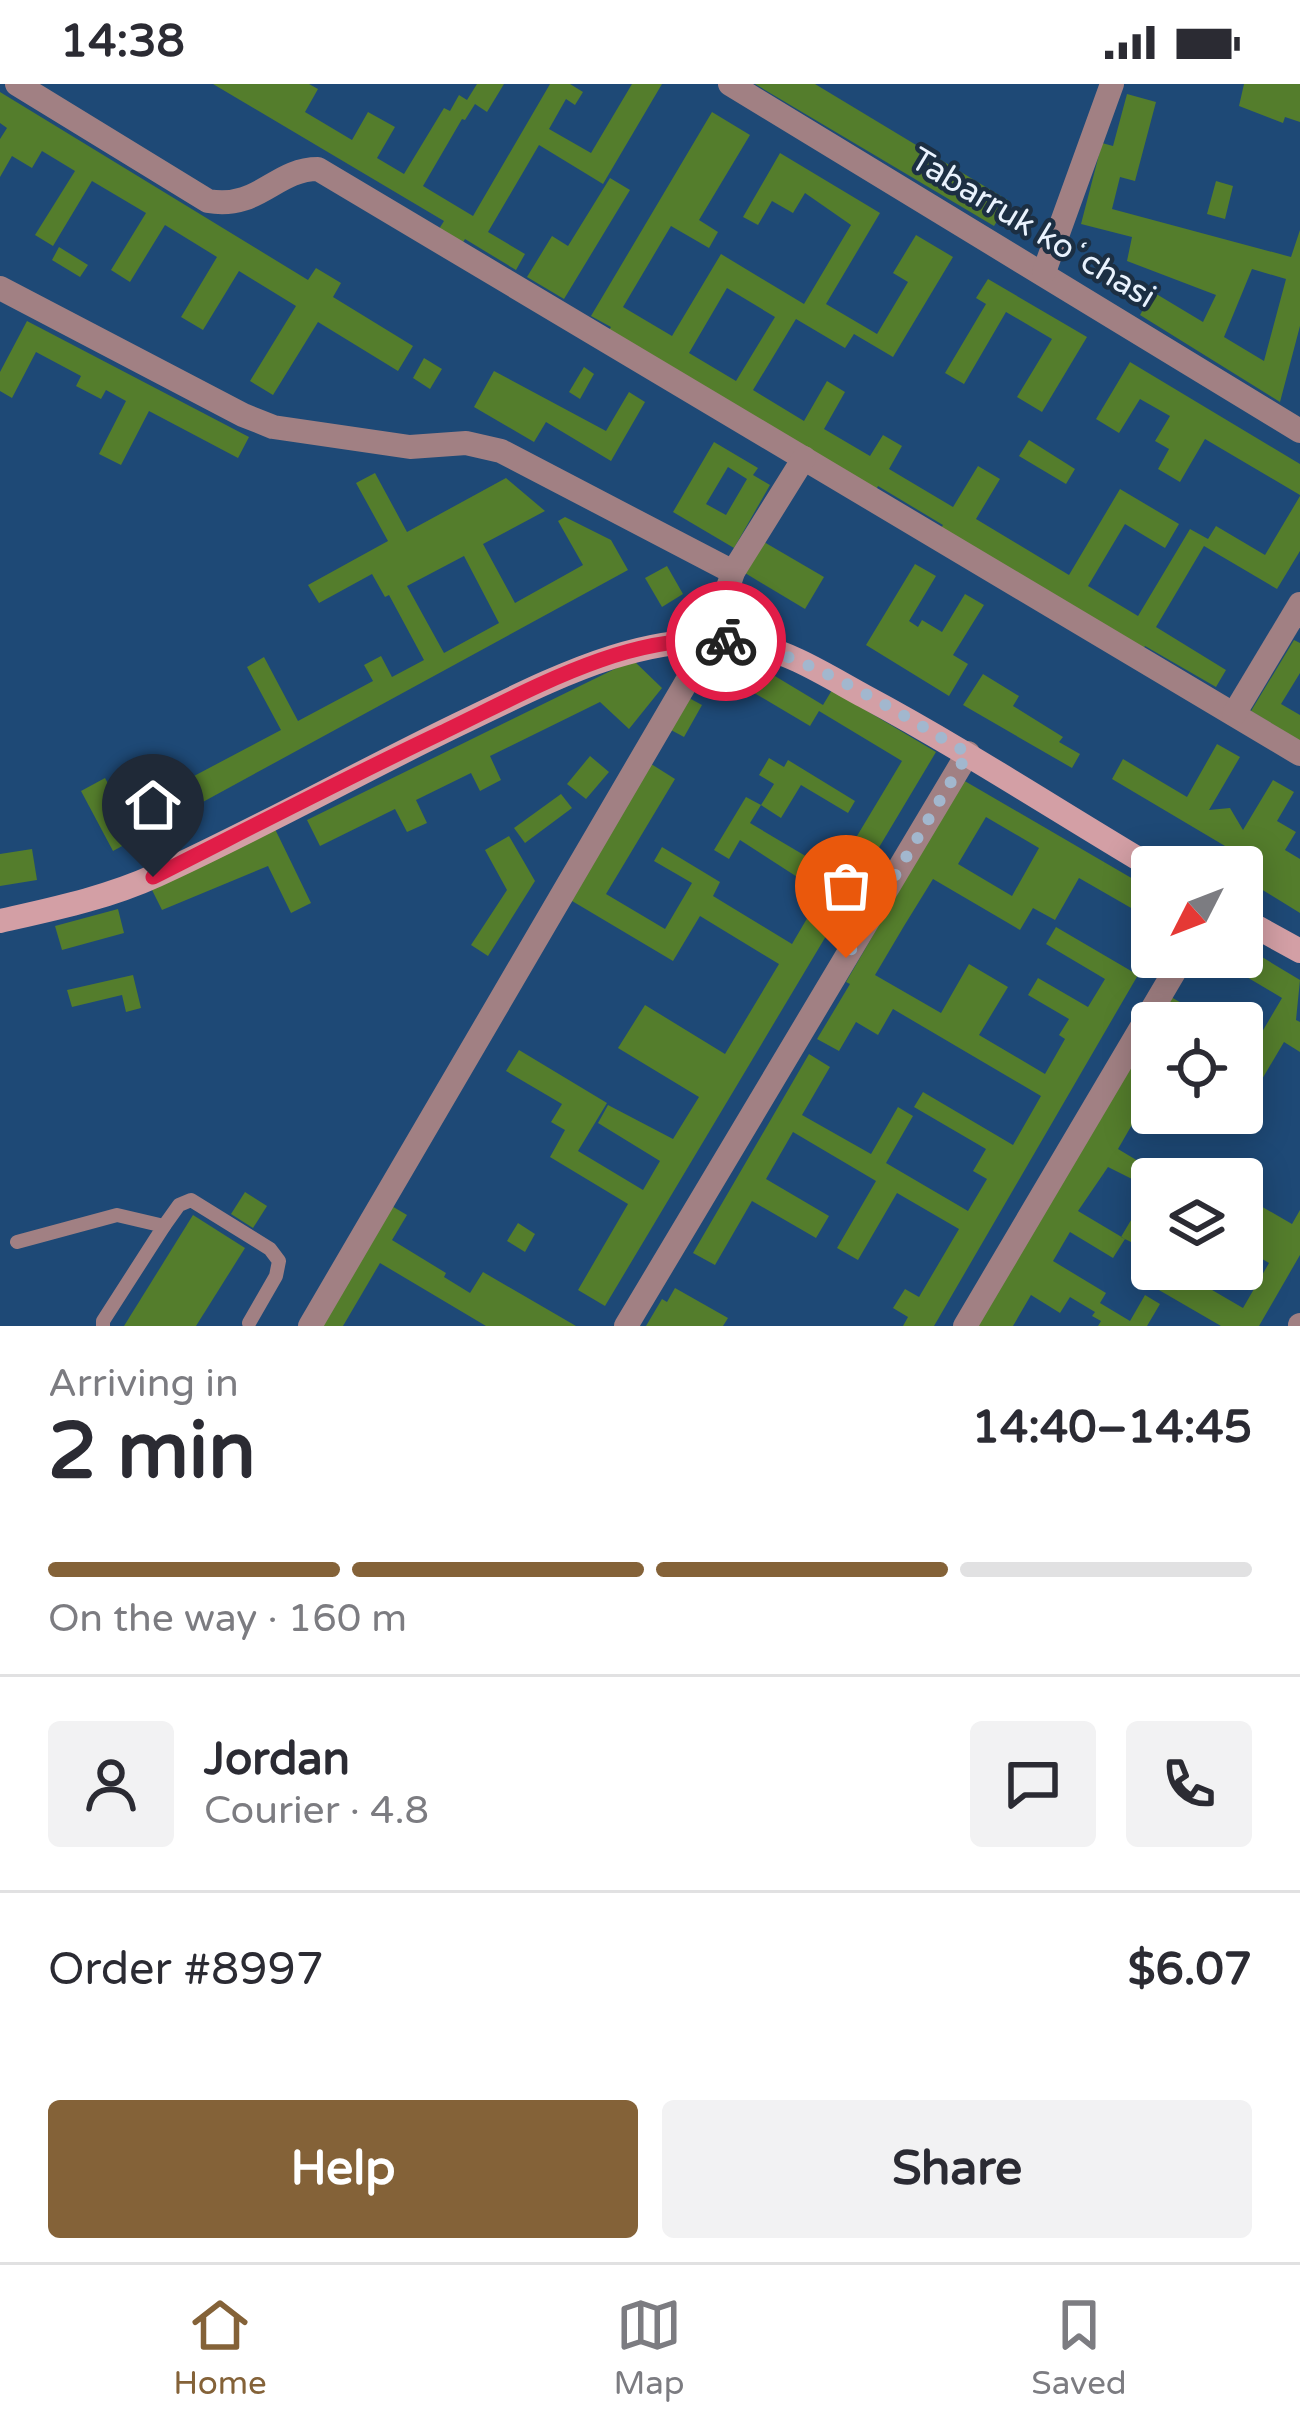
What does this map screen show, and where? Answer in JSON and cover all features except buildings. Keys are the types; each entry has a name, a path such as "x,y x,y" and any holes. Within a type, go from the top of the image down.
{"street":[{"path":"16,84 208,201 228,204 251,199 301,169 318,169 1300,754"},
{"name":"Tabarruk koʻchasi","path":"730,84 1299,424"},
{"path":"1044,272 1112,84"},
{"path":"0,288 273,427 410,447 466,443 501,451 733,572"},
{"path":"310,1326 711,640 733,572 804,458"},
{"path":"1234,714 1300,604"},
{"path":"0,920 73,904 153,877 392,756 590,664 660,645 711,640 753,644 809,666 968,753 1131,853"},
{"path":"626,1326 968,753"},
{"path":"1263,931 1300,951"},
{"path":"965,1326 1171,978"}],"lane":[{"path":"104,1326 164,1226 179,1205 191,1200 270,1249 279,1261 250,1325"},
{"path":"17,1242 116,1215 164,1226"}],"way so far":[{"path":"726,641 753,644 809,666 968,753 846,958"}],"route":[{"path":"153,877 392,756 590,664 660,645 726,641"}]}
